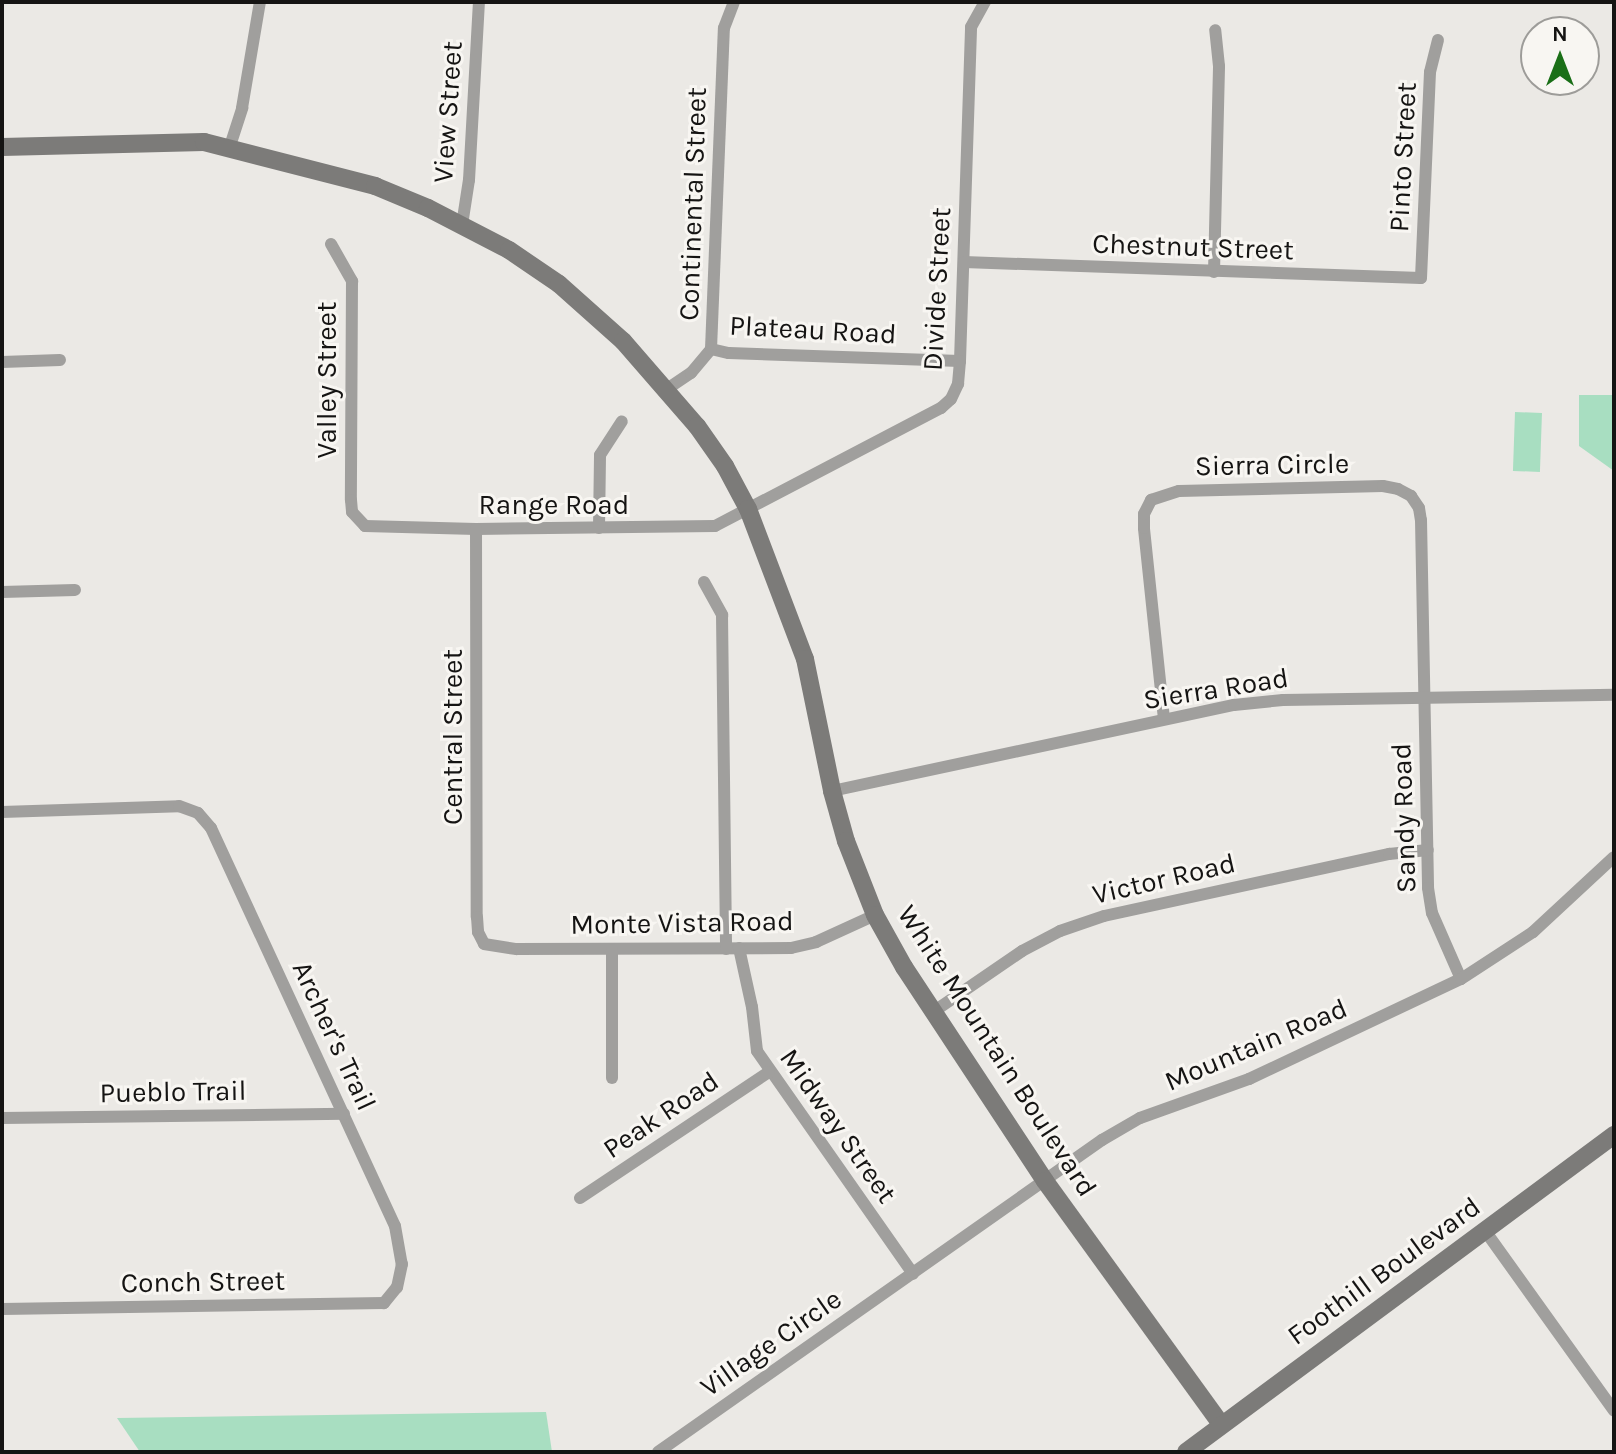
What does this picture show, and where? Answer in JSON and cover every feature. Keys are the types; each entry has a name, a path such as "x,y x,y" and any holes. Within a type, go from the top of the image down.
{"street":[{"path":"230,146 242,108 260,2"},
{"name":"View Street","path":"462,225 469,180 479,2"},
{"name":"Continental Street","path":"667,389 691,373 711,349 724,28 734,2"},
{"name":"Divide Street","path":"748,509 941,408 951,399 958,384 960,361 971,27 985,2"},
{"path":"1214,272 1219,66 1215,30"},
{"name":"Pinto Street","path":"1421,278 1430,72 1438,40"},
{"name":"White Mountain Boulevard","path":"2,147 181,140 230,146 375,186 509,250 559,284 623,341 667,389 725,466 748,509 805,659 832,791 861,884 875,915 933,1012 1045,1181 1221,1424"},
{"name":"Valley Street","path":"331,244 352,281 351,500 358,520"},
{"name":"Chestnut Street","path":"964,262 1421,278"},
{"name":"Plateau Road","path":"711,349 729,353 960,361"},
{"path":"2,362 60,360"},
{"path":"599,528 600,455 622,421"},
{"name":"Sierra Circle","path":"1164,719 1144,514 1151,500 1179,491 1383,486 1411,496 1419,508 1421,520 1425,697"},
{"name":"Range Road","path":"358,520 375,528 701,528 715,526 748,509"},
{"name":"Central Street","path":"476,529 477,917 478,932 484,944"},
{"name":"Midway Street","path":"704,582 722,615 732,949 752,1007 753,1040 769,1072 913,1274"},
{"path":"2,592 75,590"},
{"name":"Sierra Road","path":"832,791 1164,719 1283,700 1614,695"},
{"name":"Sandy Road","path":"1425,697 1432,913 1461,979"},
{"name":"Archer's Trail","path":"2,812 179,806 198,813 211,828 395,1226 402,1264 397,1287"},
{"name":"Victor Road","path":"933,1012 1022,951 1060,931 1104,916 1389,854 1428,850"},
{"name":"Mountain Road","path":"913,1274 1102,1140 1140,1118 1249,1079 1461,979 1533,932 1614,857"},
{"name":"Monte Vista Road","path":"484,944 498,948 612,950 791,948 816,942 875,915"},
{"path":"612,950 612,1078"},
{"name":"Peak Road","path":"580,1198 769,1072"},
{"name":"Pueblo Trail","path":"2,1118 344,1114"},
{"name":"Foothill Boulevard","path":"1186,1452 1614,1135"},
{"path":"1486,1232 1614,1411"},
{"name":"Village Circle","path":"658,1452 913,1274"},
{"name":"Conch Street","path":"2,1309 384,1303 397,1287"}],"green space":[{"path":"1579,395 1614,395 1614,471 1579,446"},
{"path":"1515,412 1542,413 1540,472 1513,471"},
{"path":"546,1412 552,1452 140,1452 117,1418"}]}
